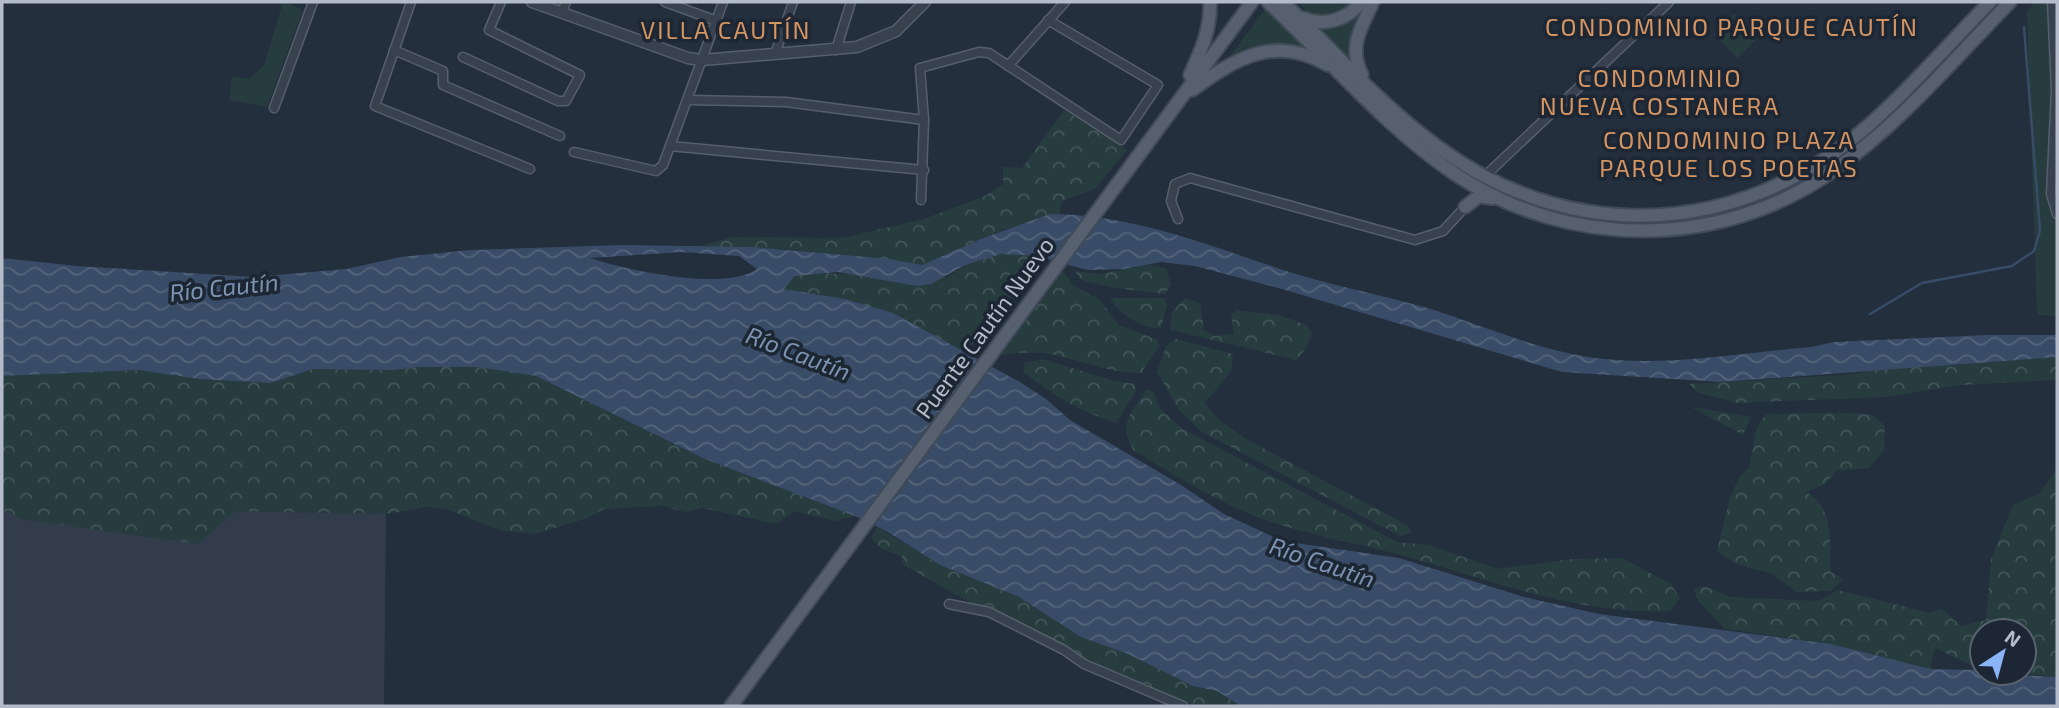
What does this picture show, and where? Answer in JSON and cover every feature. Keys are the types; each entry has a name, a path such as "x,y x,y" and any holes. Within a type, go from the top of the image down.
{"main road":[{"path":"1180,98 1203,45 1209,24 1210,2"},
{"path":"1268,2 1404,134 1457,175 1499,199 1556,221 1623,231 1691,227 1760,210 1804,190 1849,160 1909,105 2010,2"},
{"path":"1283,2 1437,146 1485,176 1521,195 1594,214 1663,216 1735,201 1784,181 1821,161 1857,134 1990,2"},
{"path":"1296,14 1306,20 1333,21 1355,10 1361,2"},
{"path":"1368,84 1360,71 1355,49 1359,29 1373,2"},
{"path":"1947,35 1982,2"},
{"path":"1180,98 1250,4"},
{"path":"1180,98 1231,63 1255,53 1300,53 1316,58 1342,74"},
{"path":"1821,161 1879,104 1881,95"},
{"name":"Puente Cautín Nuevo","path":"731,706 1180,98"},
{"path":"1457,175 1485,176"},
{"path":"1457,175 1466,186 1465,206"},
{"path":"1485,176 1499,199"},
{"path":"1465,206 1479,196 1499,199"}],"street":[{"path":"274,108 313,3 303,2"},
{"path":"411,2 375,106 530,169"},
{"path":"463,57 558,101 566,101 574,90 580,75 494,35 489,30 501,2"},
{"path":"532,2 688,58 702,60 857,47 887,36 912,19 926,2"},
{"path":"562,12 566,2"},
{"path":"666,2 717,21"},
{"path":"574,152 656,171 663,165 723,2"},
{"path":"775,54 793,2"},
{"path":"836,50 851,2"},
{"path":"1008,66 1065,2"},
{"path":"1485,176 1669,2"},
{"path":"2052,2 2056,64 2051,194 2057,214"},
{"path":"921,200 924,120 920,68 979,52 989,53 1121,140 1158,85 1048,20"},
{"path":"394,50 436,66 443,71 443,85 560,136"},
{"path":"688,100 797,103 924,120"},
{"path":"670,146 924,170"},
{"path":"1178,219 1171,201 1175,184 1190,178 1415,240 1443,231 1465,206"},
{"path":"949,604 989,612 1064,650 1084,664 1183,706"}],"shaded area":[{"path":"2,471 93,508 386,514 384,706 2,706"}],"green space":[{"path":"283,2 300,8 302,12 267,107 229,100 232,76 249,79 264,65"},
{"path":"1298,2 1354,2 1337,16 1314,18"},
{"path":"2035,2 2057,2 2057,316 2037,315 2027,11"},
{"path":"1267,6 1317,55 1252,49 1228,59"},
{"path":"1363,9 1353,62 1319,27 1350,22"},
{"path":"1734,14 1758,38 1737,58 1714,34"},
{"path":"1064,110 1127,150 1096,188 1062,201 1059,214 1005,229 922,265 783,249 696,247 733,237 842,238 924,219 985,196 1003,184 1003,167 1022,168"},
{"path":"1001,254 1037,256 1013,297 982,330 966,353 917,327 845,299 784,289 795,276 805,273 948,277 965,265"},
{"path":"1145,264 1166,268 1171,284 1165,294 1115,288 1081,280 1075,271 1102,274"},
{"path":"1063,271 1073,285 1099,299 1119,325 1158,340 1159,347 1141,373 1106,369 1044,353 1001,355"},
{"path":"1110,298 1165,298 1167,305 1161,328 1146,326 1132,319 1119,310"},
{"path":"1185,298 1200,303 1204,330 1215,336 1234,334 1231,316 1235,310 1278,315 1307,325 1312,333 1306,349 1296,360 1170,330 1172,312"},
{"path":"1176,339 1233,354 1231,371 1205,403 1220,421 1248,440 1407,525 1412,532 1400,536 1202,432 1179,410 1157,372 1166,346"},
{"path":"2036,356 2057,357 2057,380 1960,385 1885,397 1737,403 1699,393 1689,384 1842,375 1908,366 1956,365"},
{"path":"1042,359 1134,384 1137,390 1116,423 1067,402 1023,372 1025,363"},
{"path":"476,367 536,376 705,459 855,516 834,521 794,511 777,524 703,508 686,512 662,506 604,509 587,518 535,534 500,530 446,509 428,507 386,514 236,511 198,544 25,520 2,510 2,376 138,370 200,379 270,383 313,369 393,370"},
{"path":"1146,390 1153,391 1160,409 1183,429 1397,542 1429,545 1498,569 1572,559 1622,558 1671,584 1680,598 1670,611 1634,611 1563,601 1389,552 1292,529 1255,516 1210,495 1134,451 1126,426"},
{"path":"1691,407 1751,417 1743,435"},
{"path":"1766,414 1873,415 1885,426 1884,450 1869,468 1837,471 1825,484 1806,492 1822,506 1829,527 1831,572 1843,579 1831,591 1797,592 1770,573 1736,564 1717,551 1730,497 1740,476 1749,468 1756,429"},
{"path":"2057,469 2057,677 2038,675 2038,617 1986,617 1991,559 2013,505 2039,494"},
{"path":"877,527 940,565 1019,597 1081,637 1128,654 1193,686 1217,691 1241,706 1193,706 1129,677 1085,662 1058,642 990,608 973,604 902,564 902,556 882,549 871,539"},
{"path":"1704,586 1731,597 1819,601 1838,590 1930,613 1942,609 1961,626 1968,624 1968,663 1935,648 1930,669 1831,644 1725,629 1698,601 1694,589"}],"water":[{"name":"Río Cautín","path":"1050,214 1079,215 1137,224 1296,274 1431,309 1508,336 1588,357 1671,360 1811,347 1834,342 1988,335 2057,335 2057,357 1721,382 1562,372 1282,289 1195,266 1161,262 1123,269 1087,270 1037,256 1001,254 965,265 931,284 917,286 838,272 795,276 784,289 845,299 893,313 1020,382 1046,399 1070,420 1181,485 1224,514 1282,541 1399,558 1524,597 1599,614 1831,644 1930,669 1968,670 1968,687 2038,687 2038,676 2057,677 2057,706 1241,706 1217,691 1193,686 1128,654 1081,637 1019,597 940,565 886,531 855,516 705,459 536,376 476,367 420,367 393,370 313,369 270,383 200,379 138,370 2,376 2,258 77,266 253,277 346,269 401,257 470,250 622,245 752,247 889,259 922,265 981,239","holes":["681,252 739,256 757,269 742,276 700,279 650,273 590,258"]}],"pier":[{"path":"980,356 994,363 872,529 858,522"}],"waterway":[{"path":"1870,314 1922,283 2012,266 2034,251 2040,231 2024,27"}],"district":[{"name":"CONDOMINIO PARQUE CAUTÍN","path":"1732,28"},
{"name":"VILLA CAUTÍN","path":"726,31"},
{"name":"CONDOMINIO NUEVA COSTANERA","path":"1660,93"},
{"name":"CONDOMINIO PLAZA PARQUE LOS POETAS","path":"1729,155"}]}
